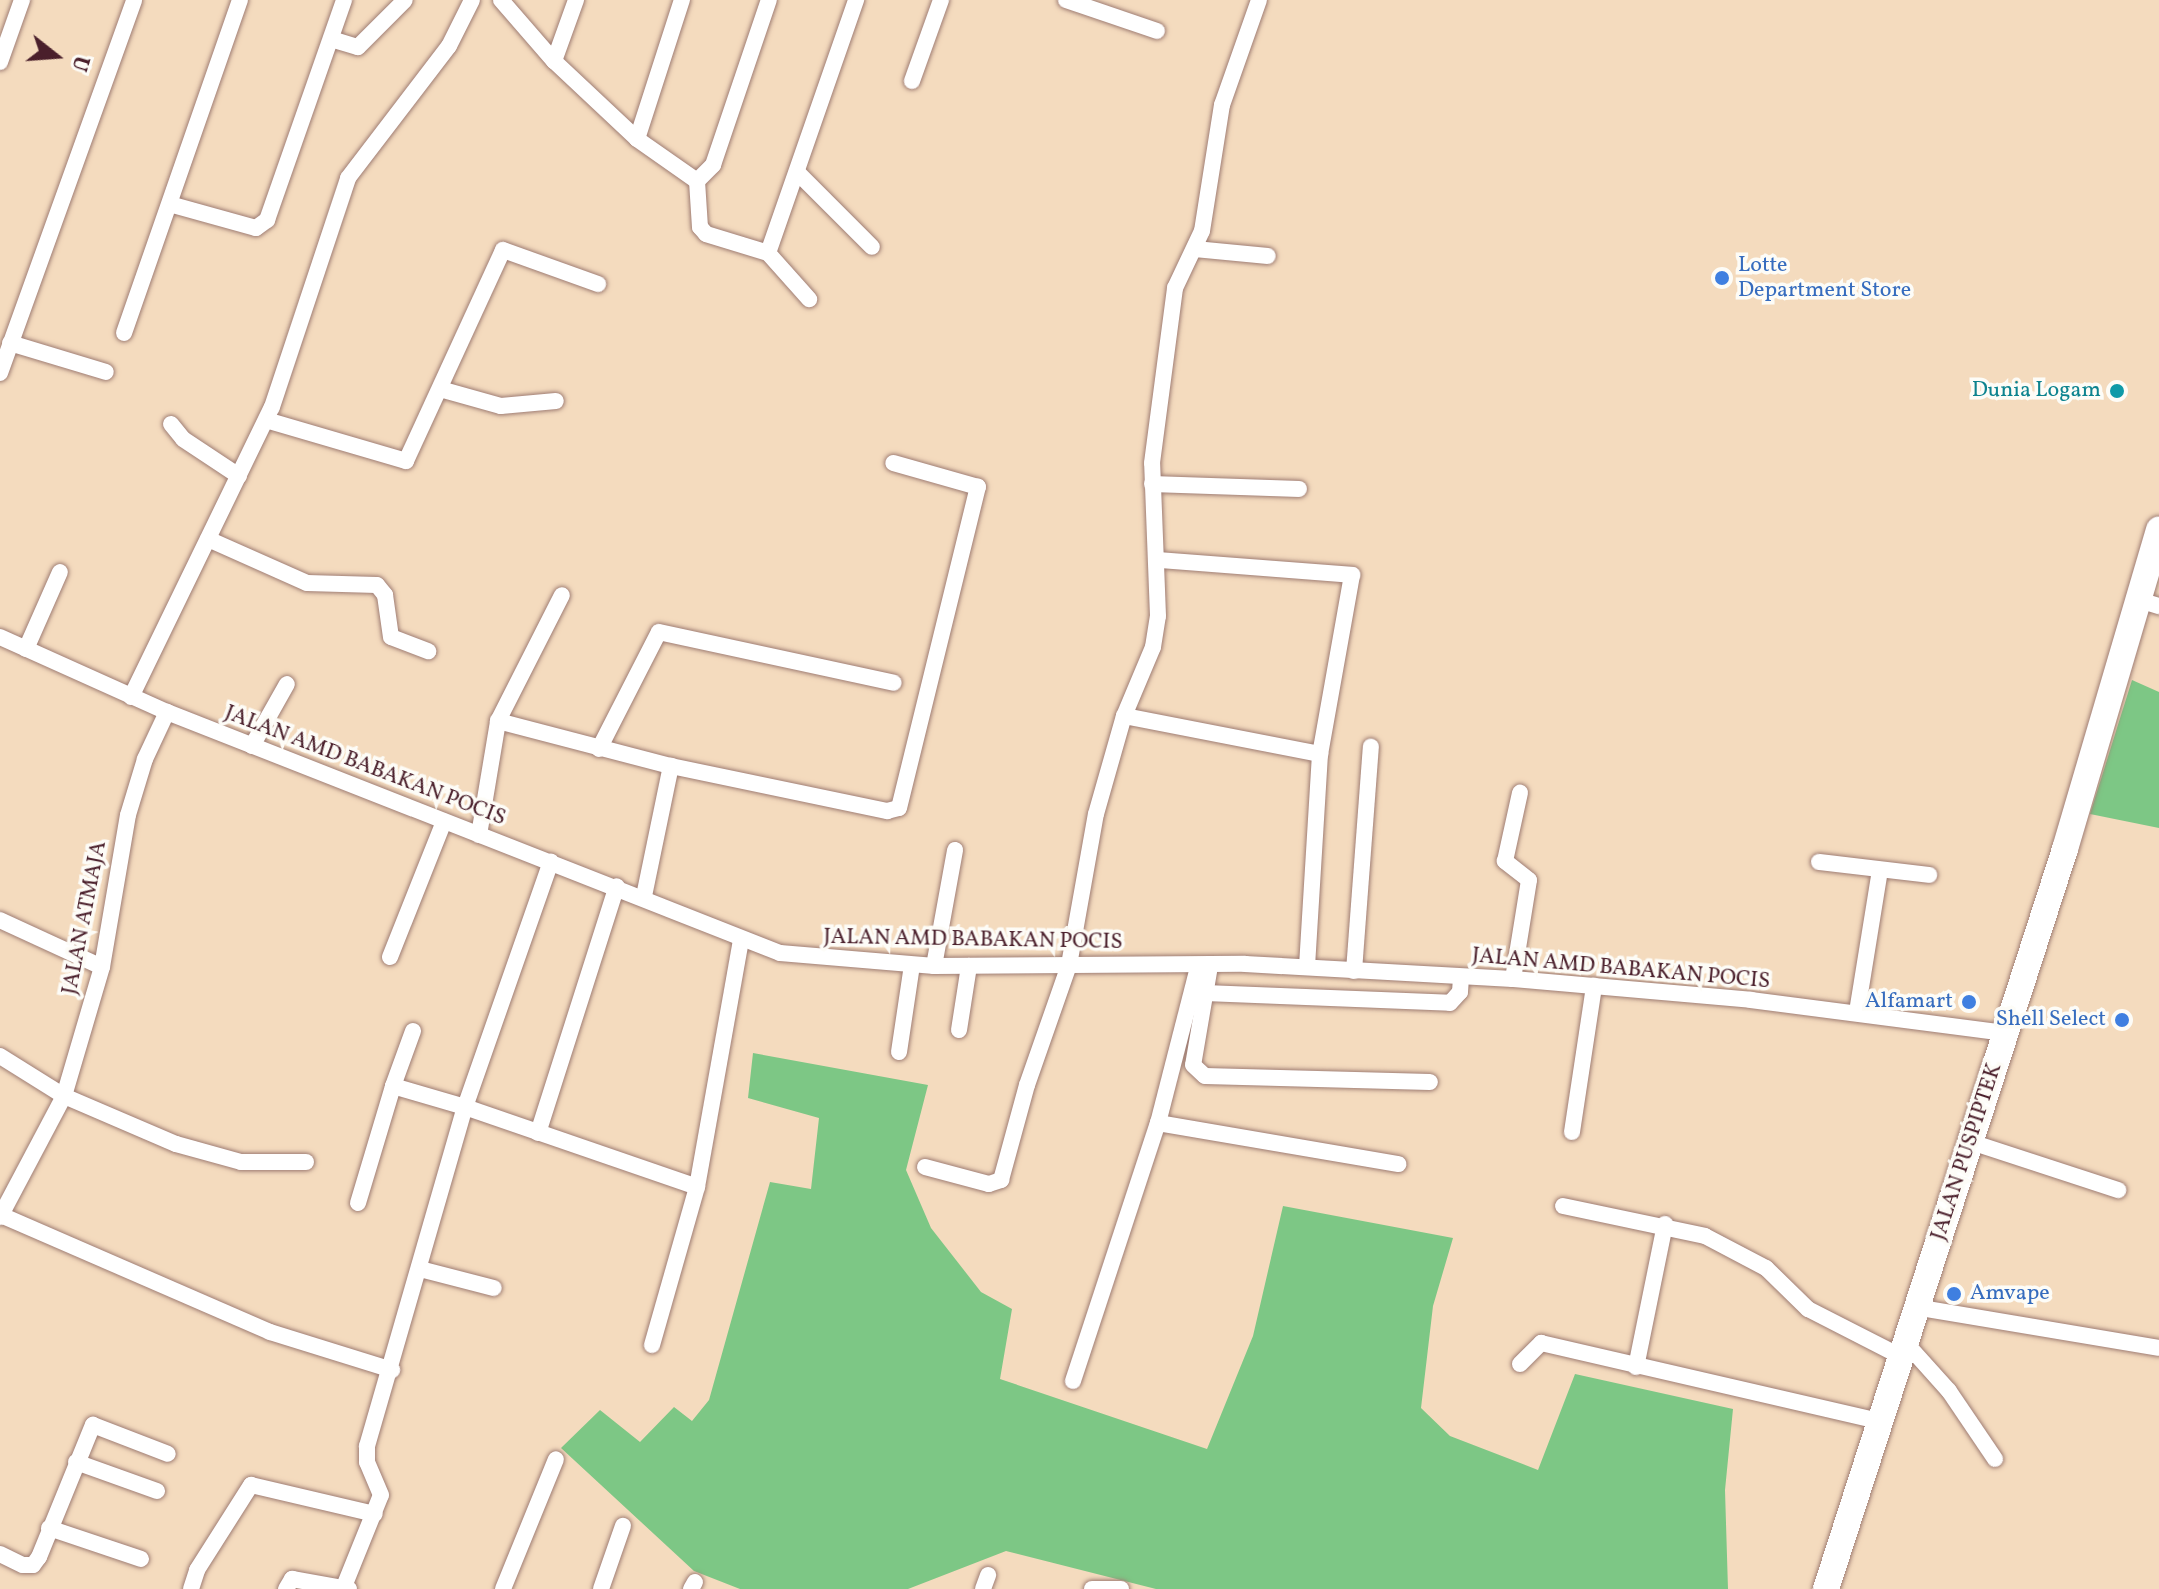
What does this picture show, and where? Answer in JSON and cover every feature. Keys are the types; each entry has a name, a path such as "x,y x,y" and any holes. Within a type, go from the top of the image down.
{"main road":[{"name":"JALAN PUSPIPTEK","path":"1826,1589 1915,1307 2149,603 2158,534"}],"street":[{"path":"0,62 22,0"},
{"path":"0,373 134,0"},
{"path":"124,333 173,205 240,0"},
{"path":"173,205 256,228 267,220 344,0"},
{"path":"331,39 358,47 405,0"},
{"path":"131,697 266,420 348,178 449,46 472,0"},
{"path":"501,0 554,61 637,139 697,181"},
{"path":"554,61 576,0"},
{"path":"637,139 682,0"},
{"path":"769,0 713,165 697,181 700,227 706,234 768,253 809,299"},
{"path":"768,253 799,174 856,0"},
{"path":"912,81 941,0"},
{"path":"1066,0 1157,31"},
{"path":"1117,17 1123,0"},
{"path":"925,1167 989,1184 1001,1180 1027,1085 1069,965 1096,814 1124,716 1153,647 1159,560 1152,484 1175,288 1195,249 1222,105 1259,0"},
{"path":"799,174 872,247"},
{"path":"1195,249 1268,256"},
{"path":"266,420 406,461 503,250 598,284"},
{"path":"10,343 106,372"},
{"path":"440,389 501,406 556,401"},
{"path":"171,424 183,439 239,476"},
{"path":"498,721 671,766 887,811 899,808 978,487 893,463"},
{"path":"1152,484 1299,489"},
{"path":"208,539 307,583 377,585 385,595 391,637 428,651"},
{"path":"1159,560 1351,574 1320,754 1307,967"},
{"path":"26,649 60,572"},
{"path":"479,835 498,721 562,595"},
{"path":"599,749 655,634 661,631 894,683"},
{"name":"JALAN AMD BABAKAN POCIS","path":"0,637 167,712 479,835 644,896 741,941 814,959 934,966 1307,967 1513,979 1857,1012 2005,1033"},
{"path":"252,746 287,684"},
{"name":"JALAN ATMAJA","path":"0,1216 64,1096 102,967 128,815 145,759 167,712"},
{"path":"1124,716 1320,754"},
{"path":"1354,971 1371,747"},
{"path":"644,896 671,766"},
{"path":"1513,979 1529,880 1505,861 1520,793"},
{"path":"390,957 444,821"},
{"path":"934,966 955,850"},
{"path":"286,1589 292,1579 345,1589 375,1514 380,1486 366,1456 465,1107 551,862"},
{"path":"1819,862 1929,875"},
{"path":"1857,1012 1880,870"},
{"path":"538,1133 617,886"},
{"path":"0,920 102,967"},
{"path":"652,1345 697,1187 741,941"},
{"path":"899,1052 912,965"},
{"path":"959,1030 969,966"},
{"path":"1204,966 1205,993 1193,1065 1205,1076 1430,1082"},
{"path":"1073,1381 1158,1123 1204,966"},
{"path":"1205,993 1450,1003 1460,992 1461,978"},
{"path":"1572,1132 1594,986"},
{"path":"358,1203 413,1031"},
{"path":"0,1056 64,1096 176,1144 241,1162 306,1162"},
{"path":"393,1086 465,1107 697,1187"},
{"path":"1158,1123 1399,1164"},
{"path":"1971,1142 2118,1190"},
{"path":"1563,1206 1665,1224 1705,1236 1766,1268 1808,1309 1902,1349 1949,1391 1995,1459"},
{"path":"0,1216 270,1332 392,1370"},
{"path":"1636,1367 1665,1224"},
{"path":"420,1269 494,1288"},
{"path":"1915,1307 2159,1348"},
{"path":"1520,1364 1541,1343 1878,1421"},
{"path":"0,1554 33,1565 93,1425 168,1454"},
{"path":"507,1588 556,1459"},
{"path":"76,1462 157,1491"},
{"path":"191,1589 197,1570 251,1485 375,1514"},
{"path":"601,1589 623,1526"},
{"path":"49,1528 141,1559"},
{"path":"1092,1589 1121,1589"}],"green space":[{"path":"2132,680 2159,692 2159,828 2090,814"},
{"path":"753,1053 928,1085 906,1170 931,1228 981,1292 1012,1309 1000,1379 1207,1449 1253,1336 1283,1206 1453,1238 1433,1306 1421,1408 1450,1436 1538,1470 1575,1374 1733,1409 1725,1490 1728,1589 1156,1589 1006,1551 908,1589 740,1589 694,1571 561,1448 600,1410 640,1442 674,1407 692,1421 709,1400 770,1182 811,1189 819,1118 748,1098"}],"place":[{"name":"Lotte Department Store","path":"1722,278"},
{"name":"Dunia Logam","path":"2117,391"},
{"name":"Alfamart","path":"1969,1002"},
{"name":"Shell Select","path":"2122,1020"},
{"name":"Amvape","path":"1954,1294"}]}
